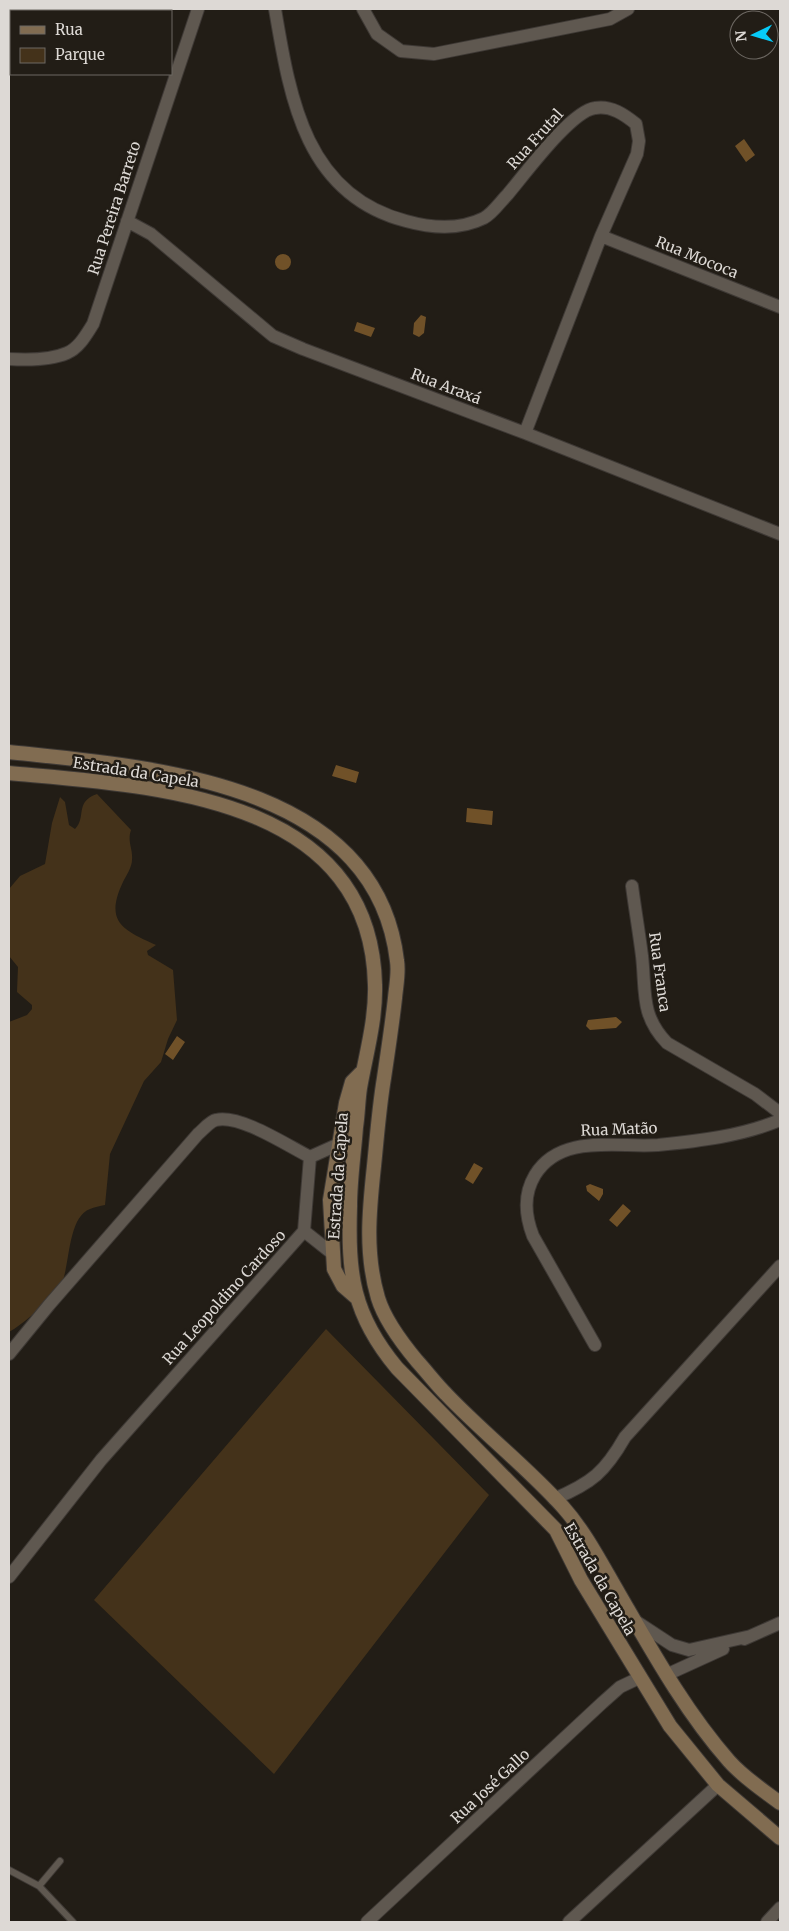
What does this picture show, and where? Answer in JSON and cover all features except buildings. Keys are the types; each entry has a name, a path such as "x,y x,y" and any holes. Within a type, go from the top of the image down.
{"main road":[{"name":"Estrada da Capela","path":"9,752 143,768 225,786 272,804 347,852 366,876 382,904 392,931 398,965 379,1111 367,1230 371,1267 379,1302 400,1341 446,1395 497,1441 554,1498 584,1535 666,1674 728,1760 745,1777 780,1803"},
{"name":"Estrada da Capela","path":"9,773 149,788 207,800 254,815 287,833 324,859 347,887 360,912 370,939 375,985 365,1069 360,1089 350,1189 349,1241 351,1269 363,1317 378,1345 397,1368 556,1530 581,1580 670,1726 718,1785 780,1838"},
{"path":"358,1299 343,1286 334,1269 330,1200 352,1082 365,1069"},
{"path":"360,1089 368,1084 374,1085 382,1094"},
{"path":"358,1108 367,1114 379,1111"}],"street":[{"name":"Rua Pereira Barreto","path":"9,359 49,357 67,353 80,343 93,324 198,9"},
{"name":"Rua Frutal","path":"275,9 286,72 311,147 342,190 388,217 426,227 448,227 485,218 572,119 594,108 611,109 624,114 636,124 639,142 637,154 601,236 525,433"},
{"path":"363,9 378,34 401,51 434,54 610,19 628,9"},
{"name":"Rua Araxá","path":"127,221 150,234 274,336 303,349 525,433 780,534"},
{"name":"Rua Mococa","path":"601,236 780,307"},
{"name":"Rua Franca","path":"632,886 642,957 645,1005 655,1031 666,1043 755,1094 780,1113"},
{"path":"9,1354 49,1305 198,1134 214,1120 228,1118 241,1122 310,1156 339,1144"},
{"name":"Rua Matão","path":"595,1344 533,1236 527,1219 526,1201 530,1183 540,1168 554,1156 570,1148 657,1145 725,1136 763,1127 780,1120"},
{"name":"Rua Leopoldino Cardoso","path":"9,1578 102,1460 304,1231 310,1156"},
{"path":"304,1231 333,1254"},
{"path":"554,1498 596,1477 612,1460 625,1437 780,1266"},
{"path":"634,1620 680,1648 689,1650 751,1636"},
{"path":"666,1674 780,1623"},
{"name":"Rua José Gallo","path":"367,1922 602,1703 620,1687 639,1678"},
{"path":"569,1922 718,1785"},
{"path":"767,1922 780,1908"}],"lane":[{"path":"39,1886 60,1861"},
{"path":"9,1870 39,1886 73,1922"}],"green space":[{"path":"97,794 131,830 132,863 118,896 116,916 126,929 156,945 147,951 148,955 173,970 177,1020 168,1039 161,1062 144,1081 110,1154 105,1205 90,1209 77,1221 65,1274 59,1288 38,1310 9,1332 9,1022 27,1015 32,1009 32,1005 17,992 18,967 9,956 9,889 20,876 45,864 52,823 60,797 65,802 69,825 75,829 80,820 83,805 90,797"},
{"path":"326,1329 489,1495 274,1774 94,1600"}],"shaded area":[{"path":"744,139 755,155 746,162 735,146"},
{"path":"280,254 286,254 291,259 289,268 280,270 275,265 275,259"},
{"path":"421,315 426,317 424,333 419,337 413,334 414,323"},
{"path":"357,322 375,328 371,337 354,331"},
{"path":"336,765 359,772 356,783 332,776"},
{"path":"467,808 493,811 492,825 466,822"},
{"path":"616,1017 622,1022 616,1028 590,1030 586,1026 588,1020"},
{"path":"177,1036 185,1042 173,1060 165,1054"},
{"path":"474,1163 483,1168 473,1184 465,1179"},
{"path":"590,1184 603,1189 603,1194 599,1201 587,1191 586,1186"},
{"path":"623,1204 631,1211 617,1227 609,1220"}]}
